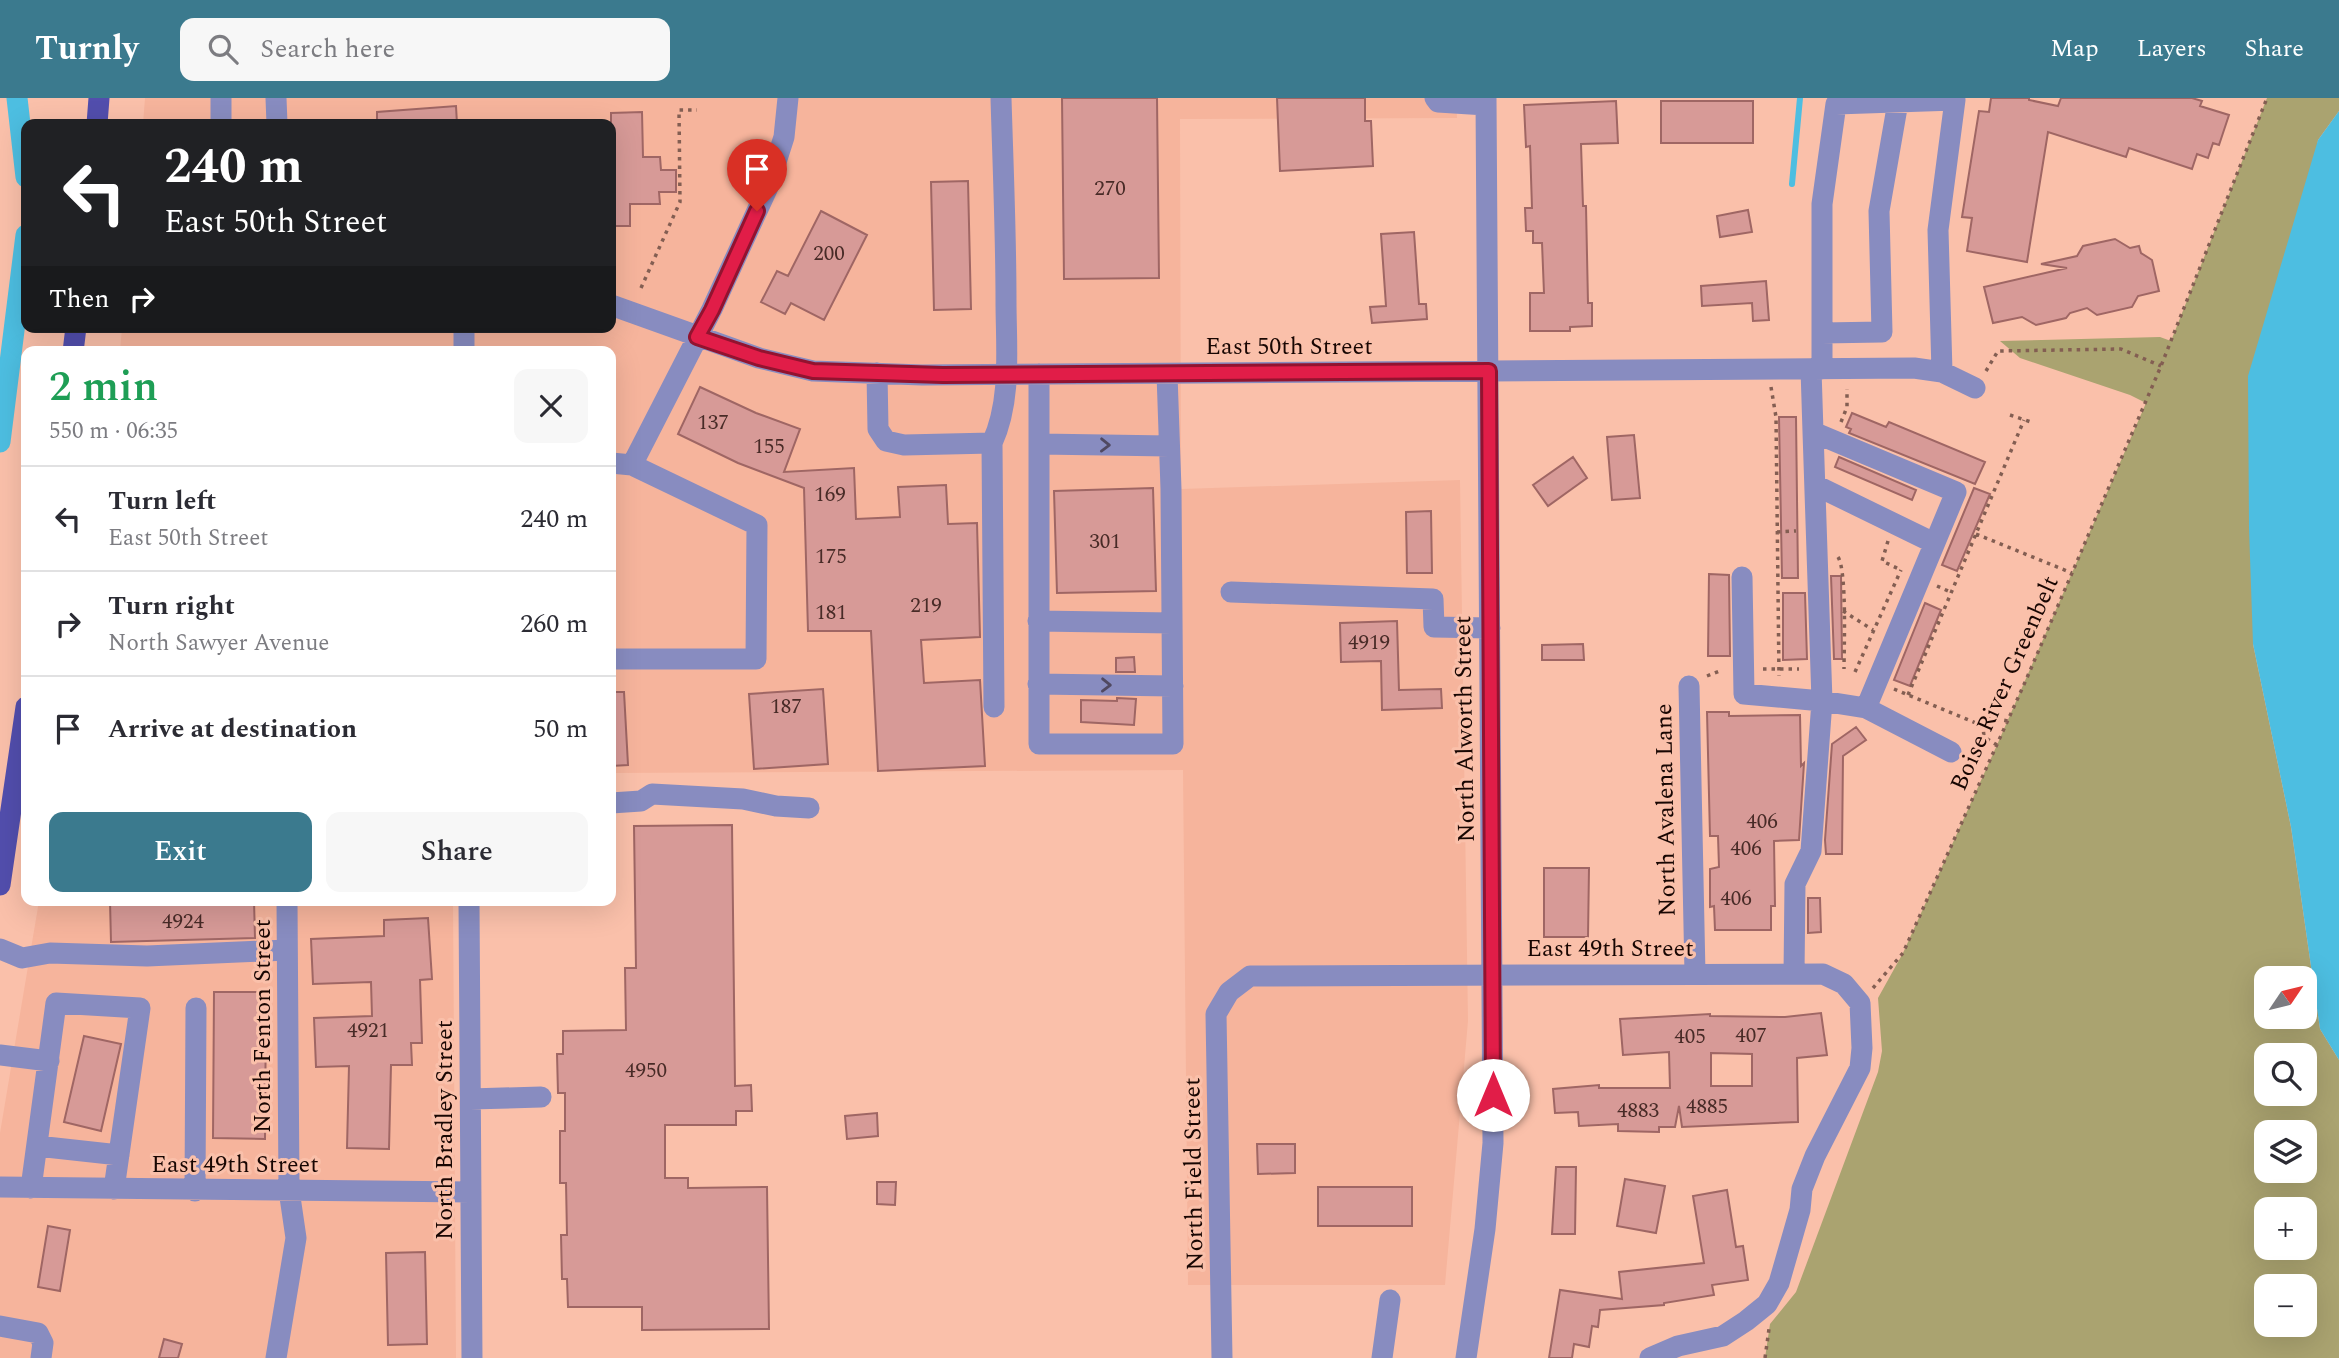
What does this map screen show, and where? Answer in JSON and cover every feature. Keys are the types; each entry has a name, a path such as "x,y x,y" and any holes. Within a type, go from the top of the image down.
{"main road":[{"path":"97,119 99,98"},
{"path":"0,884 21,787"}],"street":[{"path":"221,98 221,119"},
{"path":"276,98 277,119"},
{"path":"632,465 712,310 768,187 784,137 788,98"},
{"path":"994,707 992,443 999,427 1006,374 1006,234 1001,98"},
{"path":"1435,98 1438,102 1486,102"},
{"path":"1794,974 1795,884 1811,851 1822,701 1813,432 1816,369 1822,333 1822,204 1836,104 1955,100 1938,230 1942,372"},
{"name":"North Alworth Street","path":"1466,1358 1485,1229 1493,1143 1486,102"},
{"path":"1822,333 1882,332 1879,211 1898,102"},
{"name":"East 50th Street","path":"616,307 759,358 813,371 1039,374 1914,368 1942,372 1975,388"},
{"path":"877,373 878,429 886,441 904,445 992,443"},
{"path":"1039,374 1039,744 1173,744 1167,373"},
{"path":"1813,432 1955,492 1866,708"},
{"path":"1040,444 1169,446"},
{"path":"616,463 632,465 757,525 756,659 616,659"},
{"path":"1815,485 1934,543"},
{"path":"1742,577 1744,694 1866,708 1951,752"},
{"path":"1231,592 1433,599 1434,627 1489,628"},
{"path":"1038,621 1172,624"},
{"name":"North Avalena Lane","path":"1695,974 1696,682"},
{"path":"1038,684 1173,687"},
{"path":"616,803 641,801 652,794 743,799 776,806 809,807"},
{"name":"North Fenton Street","path":"276,1358 296,1238 289,1190 287,906"},
{"name":"North Bradley Street","path":"469,906 472,1358"},
{"path":"0,949 22,958 50,953 147,956 287,950"},
{"name":"East 49th Street","path":"1229,992 1250,975 1823,974 1844,984 1860,1003"},
{"name":"North Field Street","path":"1222,1358 1216,1014 1229,992"},
{"path":"31,1188 56,1003 140,1008 114,1189"},
{"path":"1650,1358 1678,1346 1723,1336 1767,1304 1779,1283 1788,1256 1800,1210 1802,1189 1815,1156 1860,1068 1860,1003"},
{"path":"195,1008 195,1191"},
{"path":"0,1055 49,1061"},
{"path":"470,1099 541,1097"},
{"path":"37,1146 119,1155"},
{"name":"East 49th Street","path":"0,1187 471,1192"},
{"path":"1382,1358 1390,1300"},
{"path":"0,1326 37,1333 43,1343 41,1358"}],"path":[{"name":"Boise River Greenbelt","path":"1860,1003 1903,954 2008,721 2161,366 2267,98"},
{"path":"641,288 680,202 679,110 697,110"},
{"path":"1998,351 2121,349 2161,366"},
{"path":"1840,424 1847,407 1848,385"},
{"path":"1770,386 1776,417 1779,682"},
{"path":"2010,415 2031,422"},
{"path":"1908,695 2024,420"},
{"path":"1777,532 1798,531"},
{"path":"1891,533 1882,561 1899,569"},
{"path":"1976,534 2073,573"},
{"path":"1843,611 1873,630"},
{"path":"1754,669 1799,669"},
{"path":"1837,669 1858,673"},
{"path":"1696,682 1721,670 1728,670"},
{"path":"1889,687 1983,726"},
{"path":"1983,726 1991,718 2008,721"},
{"path":"1983,726 1984,737 1997,745"}],"shaded area":[{"path":"145,98 1456,98 1457,118 1180,119 1181,489 1460,480 1468,1021 1445,1285 1188,1285 1183,770 616,773 616,346 120,346 122,333 616,333 616,119 143,119"},
{"path":"2267,98 2339,98 2339,111 2318,140 2253,644 2291,827 2311,966 2254,966 2254,1029 2317,1029 2317,1008 2320,1029 2339,1060 2339,1358 1765,1358 1770,1324 1796,1292 1878,1072 1882,1051 1878,998 1903,953 1997,745 2146,403 2130,395 2020,358 2000,341 2160,337 2171,341"},
{"path":"38,906 453,906 456,1358 0,1358 0,1133"}],"water":[{"path":"2339,111 2339,1060 2320,1029 2317,966 2311,966 2291,827 2253,644 2249,528 2248,376 2318,140"}],"building":[{"path":"1062,98 1157,98 1159,278 1064,279"},
{"path":"1277,98 1365,98 1365,121 1371,121 1373,166 1280,171"},
{"path":"1991,98 2029,98 2058,106 2061,98 2192,98 2202,101 2200,106 2229,115 2219,145 2213,143 2208,158 2197,154 2192,169 2129,148 2126,157 2048,132 2027,262 1967,251 1972,218 1962,217 1979,111 1989,112"},
{"path":"1616,101 1618,143 1581,144 1583,206 1586,206 1588,303 1592,303 1592,326 1570,327 1570,331 1530,331 1530,293 1544,293 1542,243 1533,243 1533,231 1526,231 1525,208 1532,208 1530,146 1526,147 1524,105"},
{"path":"1661,101 1753,101 1753,143 1661,143"},
{"path":"456,106 457,119 377,119 377,112"},
{"path":"642,112 643,157 660,157 661,170 676,170 676,192 659,192 660,204 630,204 630,226 616,226 616,119 611,119 611,113"},
{"path":"968,181 971,309 934,310 931,182"},
{"path":"1748,210 1752,232 1720,237 1717,216"},
{"path":"821,211 867,235 824,320 791,303 785,314 761,302 777,271 788,276"},
{"path":"1414,232 1419,304 1426,304 1427,319 1372,323 1370,307 1386,306 1381,234"},
{"path":"2115,239 2130,248 2139,246 2141,253 2152,260 2159,291 2138,296 2132,307 2097,315 2087,308 2070,313 2066,318 2036,325 2022,317 1993,323 1984,287 2067,268 2041,264 2077,256 2083,246"},
{"path":"1766,281 1769,320 1753,321 1752,303 1702,306 1701,286"},
{"path":"700,387 756,413 800,429 784,472 854,468 856,519 900,517 898,487 946,485 948,524 977,523 980,637 921,640 924,683 980,680 985,766 878,771 871,631 808,631 804,488 738,463 678,434"},
{"path":"1852,413 1886,427 1889,422 1985,462 1975,484 1849,433 1851,429 1846,427"},
{"path":"1779,417 1796,417 1798,578 1782,578"},
{"path":"1634,435 1640,498 1612,500 1607,437"},
{"path":"1573,457 1587,478 1548,506 1533,485"},
{"path":"1839,457 1916,490 1912,500 1835,467"},
{"path":"1153,488 1156,591 1057,593 1054,491"},
{"path":"1974,488 1990,494 1957,571 1942,565"},
{"path":"1431,511 1432,573 1407,573 1406,512"},
{"path":"1709,574 1729,575 1730,656 1708,656"},
{"path":"1831,576 1841,576 1842,659 1834,659"},
{"path":"1783,593 1805,593 1807,659 1783,660"},
{"path":"1925,603 1941,610 1910,686 1894,680"},
{"path":"1397,621 1399,690 1441,689 1442,708 1382,710 1381,661 1341,662 1340,623"},
{"path":"1583,644 1584,660 1542,660 1542,645"},
{"path":"1134,657 1135,672 1116,672 1116,658"},
{"path":"823,689 828,764 754,769 749,694"},
{"path":"616,692 624,692 628,765 616,766"},
{"path":"1117,698 1136,699 1134,725 1081,722 1081,700 1117,701"},
{"path":"1707,712 1729,712 1729,716 1800,715 1801,766 1804,763 1799,840 1774,841 1775,906 1771,906 1771,930 1715,930 1714,906 1710,907 1710,869 1719,867 1718,836 1710,836"},
{"path":"1856,727 1866,740 1843,756 1842,854 1826,854 1832,744"},
{"path":"732,825 735,1086 751,1085 752,1111 736,1111 736,1125 665,1125 665,1178 688,1178 688,1188 767,1187 769,1329 642,1330 642,1307 568,1307 567,1279 562,1279 561,1235 567,1235 566,1183 560,1183 560,1131 565,1131 565,1093 558,1093 557,1054 563,1054 563,1031 626,1030 625,968 636,968 634,826"},
{"path":"1544,868 1589,868 1588,937 1544,937"},
{"path":"1808,898 1820,898 1821,932 1808,933"},
{"path":"110,906 254,906 255,938 111,942"},
{"path":"428,918 432,979 420,980 422,1043 411,1043 412,1065 391,1065 389,1149 347,1148 349,1066 316,1067 314,1018 372,1016 371,982 313,984 311,939 384,936 384,920"},
{"path":"214,992 266,992 265,1139 213,1138"},
{"path":"1821,1013 1827,1055 1797,1058 1798,1122 1682,1127 1679,1106 1675,1127 1659,1127 1659,1132 1618,1131 1618,1124 1579,1126 1578,1112 1555,1113 1553,1089 1599,1085 1599,1088 1670,1088 1669,1052 1623,1055 1620,1019 1710,1014 1785,1017","holes":["1711,1053 1752,1054 1752,1086 1711,1086"]},
{"path":"84,1036 121,1044 101,1131 64,1122"},
{"path":"877,1113 878,1136 847,1139 845,1116"},
{"path":"1257,1144 1295,1144 1295,1173 1258,1174"},
{"path":"1556,1167 1576,1167 1575,1234 1552,1234"},
{"path":"1625,1179 1665,1186 1656,1233 1617,1226"},
{"path":"877,1182 896,1182 895,1205 877,1204"},
{"path":"1318,1187 1412,1187 1412,1226 1318,1226"},
{"path":"1727,1190 1736,1247 1743,1246 1748,1280 1712,1285 1714,1295 1664,1305 1600,1310 1598,1327 1592,1326 1589,1347 1574,1344 1572,1358 1549,1358 1560,1290 1622,1299 1619,1272 1704,1263 1693,1196"},
{"path":"48,1226 70,1230 60,1291 38,1287"},
{"path":"425,1252 427,1344 388,1345 386,1253"},
{"path":"164,1339 182,1344 178,1358 159,1358"}],"waterway":[{"path":"17,98 21,133"},
{"path":"1792,184 1800,98"},
{"path":"0,442 21,275"}],"route":[{"path":"757,211 697,337 759,358 813,371 943,375 1489,371 1493,1095"}]}
